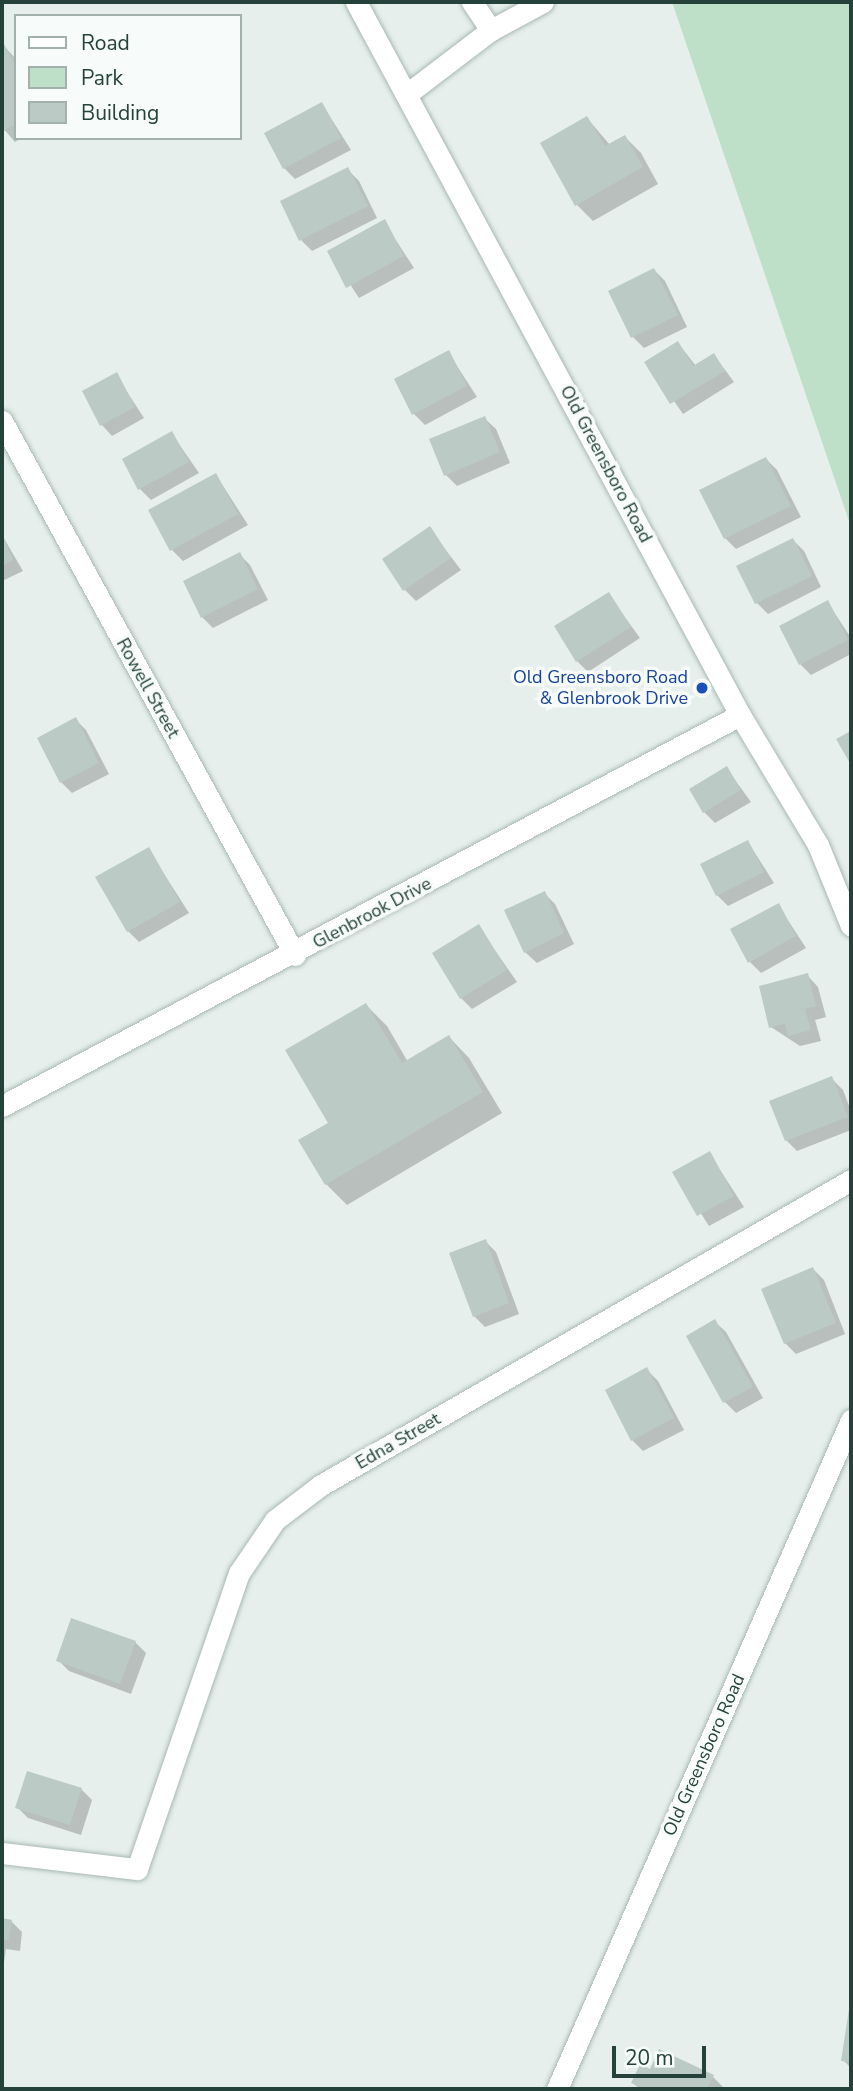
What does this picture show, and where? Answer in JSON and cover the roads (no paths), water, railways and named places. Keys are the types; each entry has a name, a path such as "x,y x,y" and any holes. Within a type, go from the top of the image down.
{"street":[{"name":"Old Greensboro Road","path":"356,2 740,715 818,845 851,926"},
{"path":"472,2 491,30"},
{"path":"407,93 491,30 543,2"},
{"name":"Rowell Street","path":"2,421 295,955"},
{"name":"Glenbrook Drive","path":"2,1107 295,955 740,715"},
{"name":"Edna Street","path":"2,1853 137,1869 239,1573 275,1520 321,1485 851,1180"},
{"name":"Old Greensboro Road","path":"557,2089 851,1420"}],"place":[{"name":"Old Greensboro Road & Glenbrook Drive","path":"702,688"}]}
